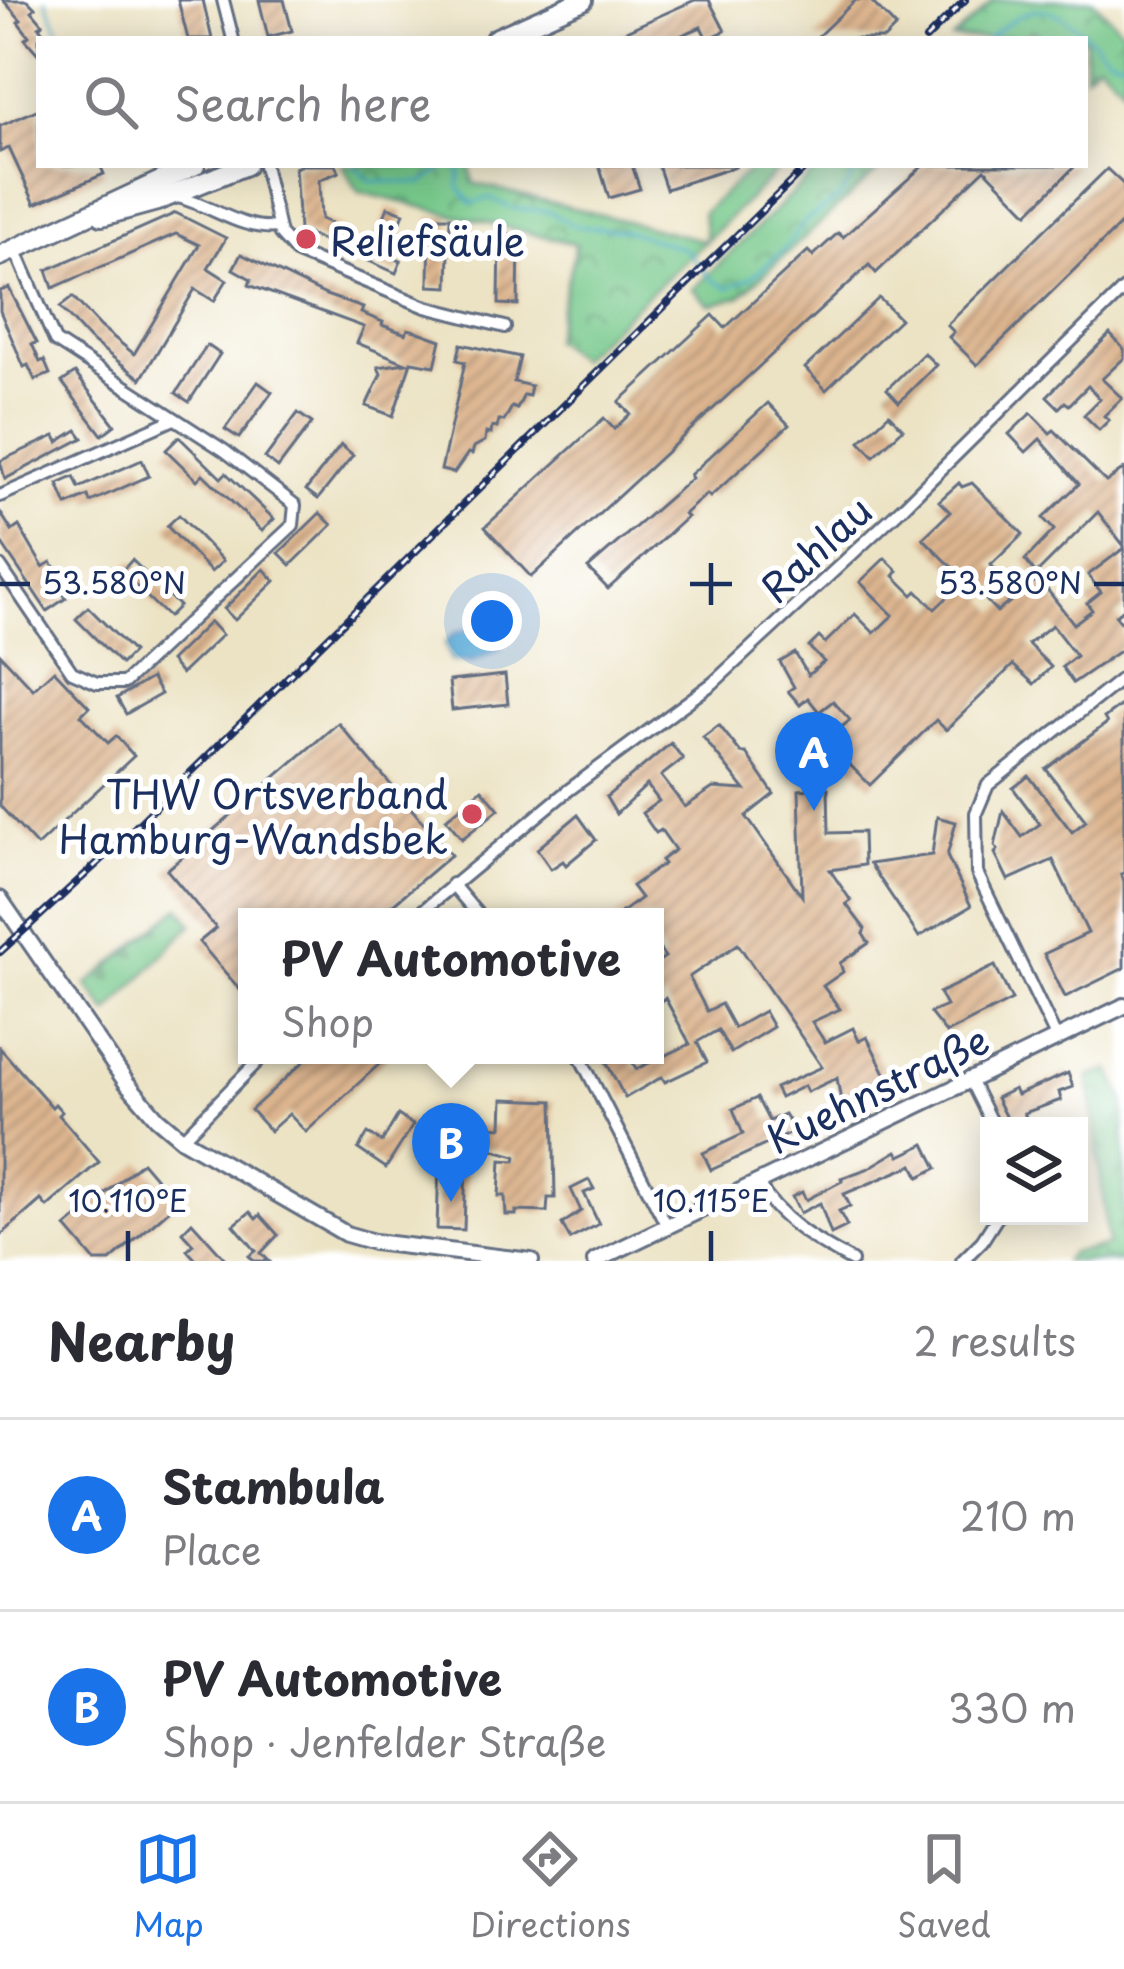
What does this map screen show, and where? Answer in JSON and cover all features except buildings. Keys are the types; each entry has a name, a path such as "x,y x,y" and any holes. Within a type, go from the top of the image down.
{"main road":[{"path":"502,36 583,0"},
{"path":"8,253 188,168"},
{"path":"85,219 171,196 239,168"}],"street":[{"path":"223,0 232,36"},
{"path":"265,168 278,227 288,246 426,307 505,327"},
{"path":"171,196 204,204 250,228 278,227"},
{"path":"0,566 72,672 97,683 124,683 292,525 295,505 225,451 55,341 8,253"},
{"name":"Rahlau","path":"425,908 578,783 713,683 904,506 1124,289"},
{"path":"0,496 172,420"},
{"path":"1055,1037 977,873 976,812 988,784 1124,677"},
{"path":"452,884 473,908"},
{"path":"0,899 126,1082 182,1139 346,1234 374,1242 531,1261"},
{"name":"Kuehnstraße","path":"595,1261 1124,1006"},
{"path":"182,1139 255,1064"},
{"path":"584,1064 668,1228"},
{"path":"969,1078 988,1117"},
{"path":"758,1183 789,1220 852,1261"},
{"path":"962,1261 992,1225"}],"green space":[{"path":"994,0 1093,0 1124,32 1124,88 1098,62 1088,71 1088,36 1039,36 1033,30 1026,36 956,36"},
{"path":"344,168 470,168 473,183 706,241 578,359 553,340 576,244 359,192"},
{"path":"752,168 780,168 706,241 703,212"},
{"path":"819,168 881,168 739,297 710,305 693,289"},
{"path":"180,907 192,924 108,1013 87,985"},
{"path":"1110,1070 1124,1099 1124,1261 1064,1261 1070,1253 1108,1245 1089,1077"}],"water":[{"path":"483,625 494,628 500,649 471,662 451,661 445,643 455,633"}],"waterway":[{"name":"Rahlau","path":"46,0 62,36"},
{"path":"992,36 1017,17 1040,10 1064,17 1087,36"},
{"path":"1088,37 1105,54 1124,60"},
{"name":"Rahlau","path":"357,168 371,181 423,183 444,168"},
{"name":"Rahlau","path":"457,168 459,187 471,203 490,198 514,209 549,211 574,226 624,230 685,249 711,279 728,288 752,277 786,248 805,221 839,198 859,168"}],"railway":[{"path":"929,36 965,0"},
{"path":"0,952 111,851 805,168"}],"place":[{"name":"Reliefsäule","path":"306,239"},
{"name":"Stambula","path":"814,811"},
{"name":"THW Ortsverband Hamburg-Wandsbek","path":"472,814"},
{"name":"PV Automotive","path":"451,1202"}]}
